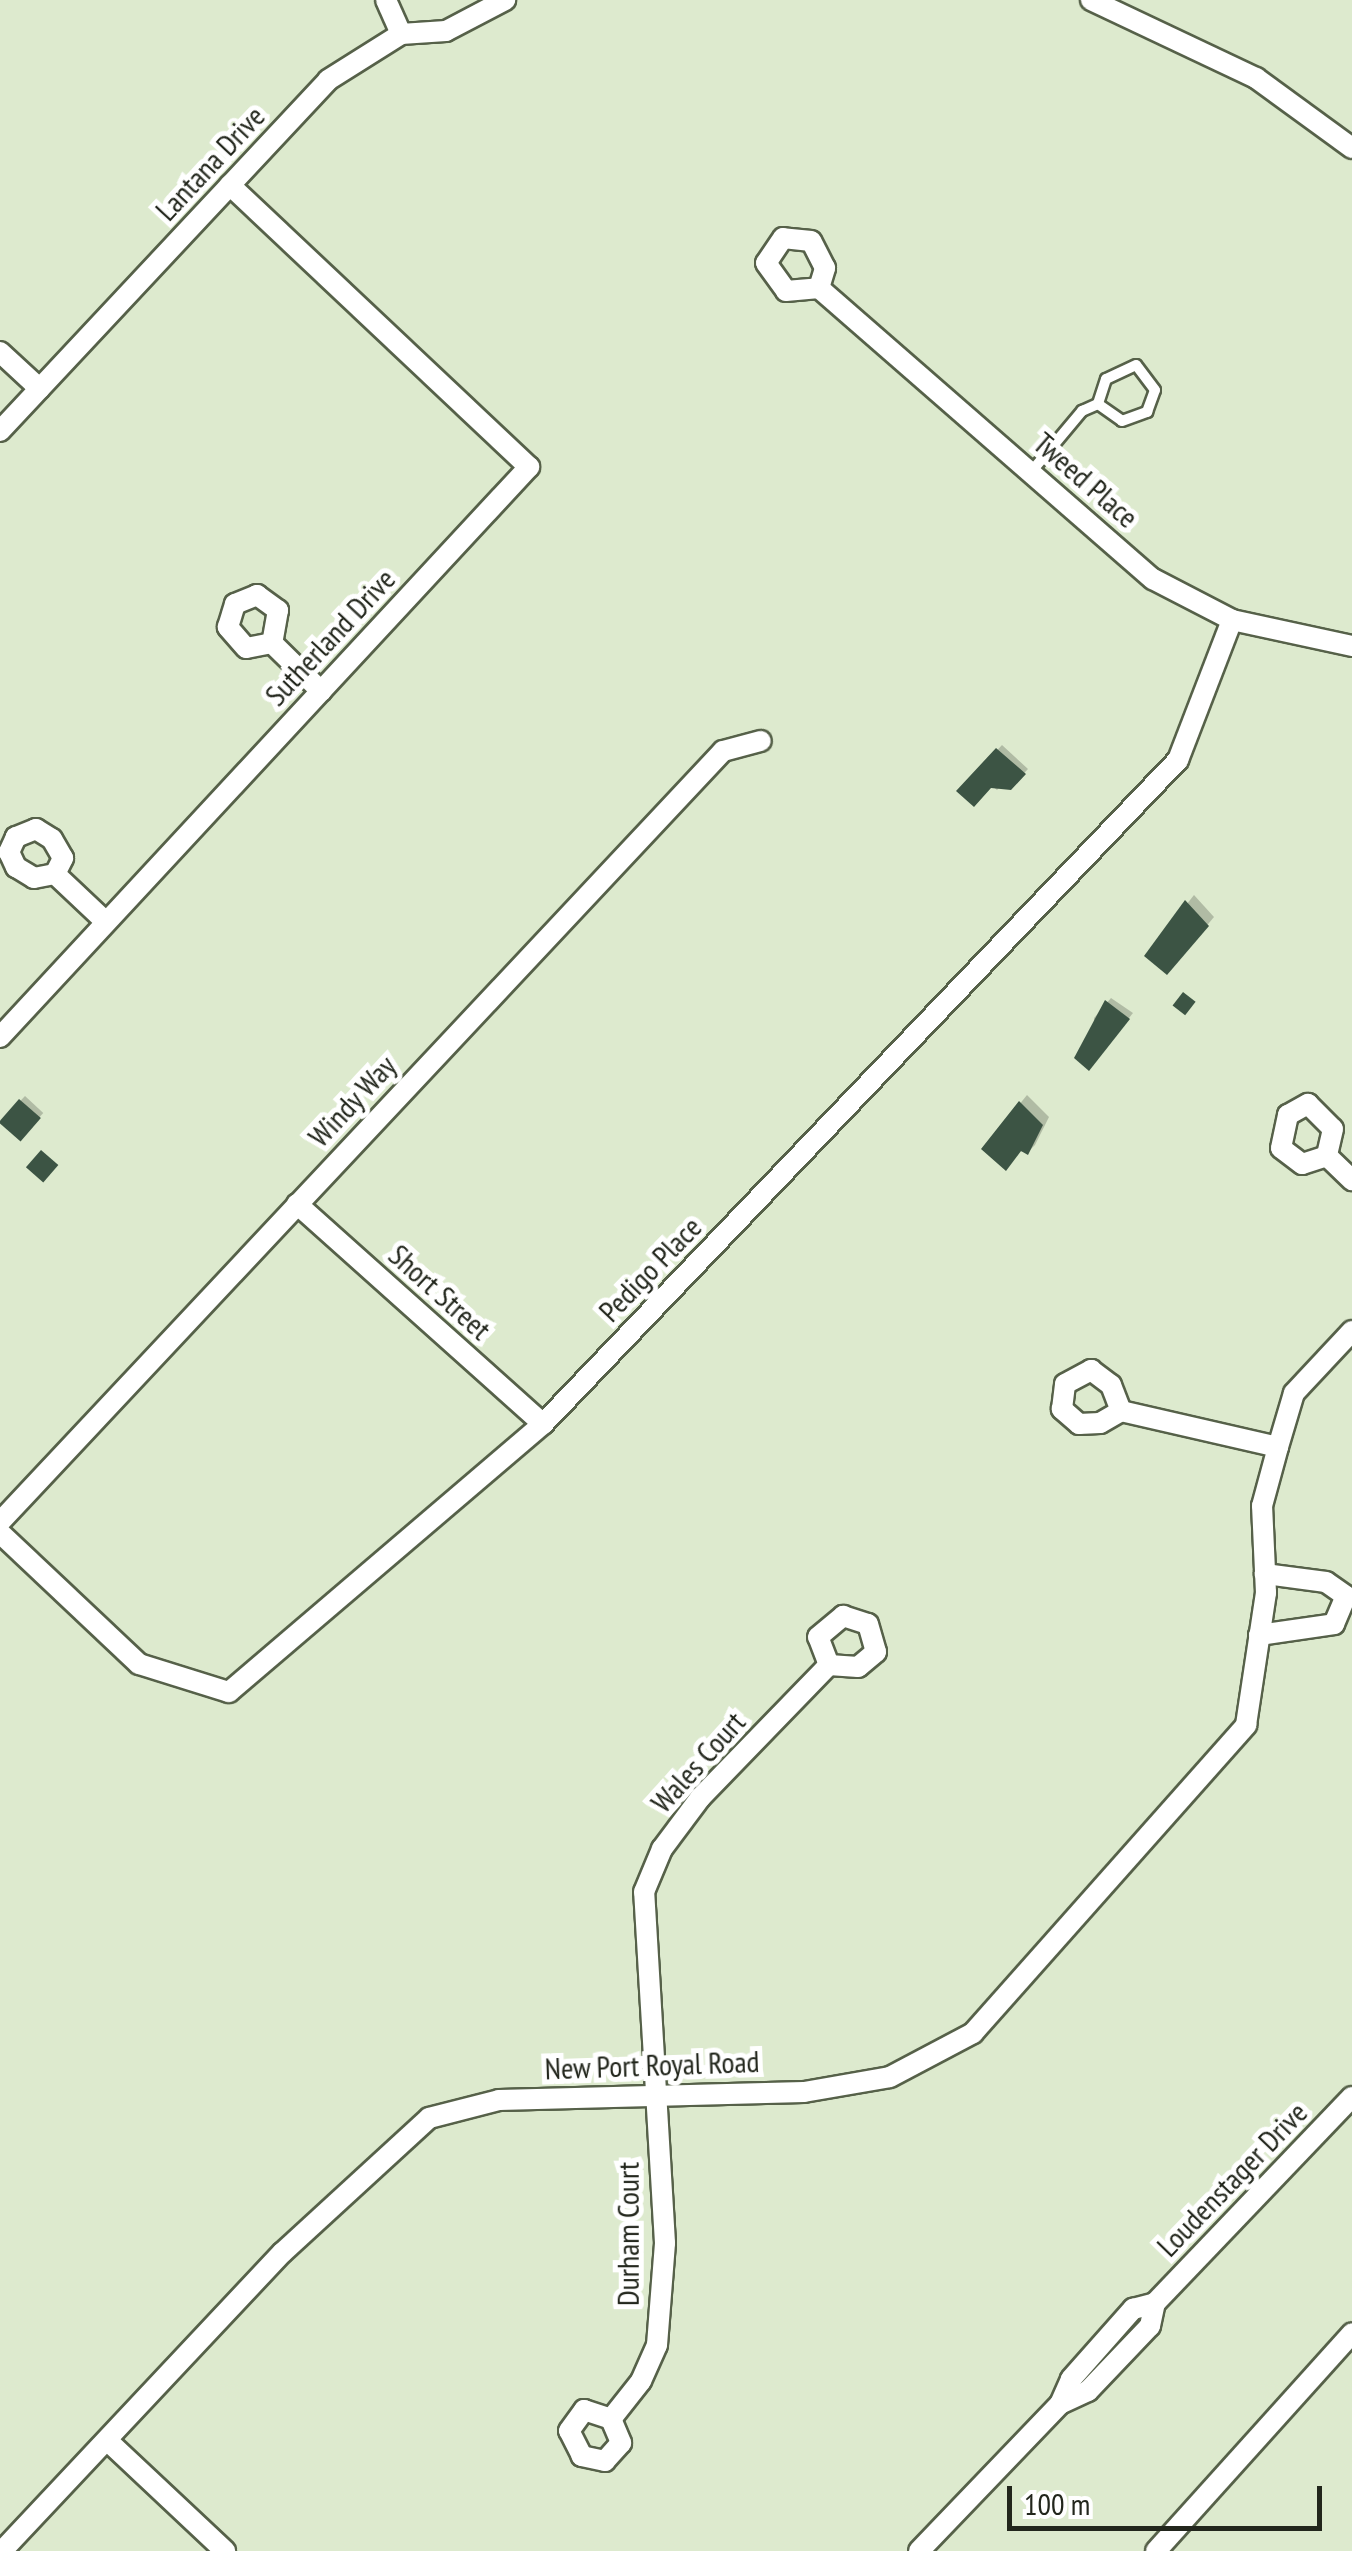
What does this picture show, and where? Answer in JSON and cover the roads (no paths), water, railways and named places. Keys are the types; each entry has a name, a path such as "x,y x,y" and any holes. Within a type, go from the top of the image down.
{"street":[{"path":"386,0 401,34"},
{"name":"Lantana Drive","path":"0,431 328,80 401,34 446,31 505,0"},
{"path":"1090,0 1256,78 1352,148"},
{"name":"Sutherland Drive","path":"0,1037 528,467 344,287 230,185"},
{"name":"Tweed Place","path":"820,288 1153,579 1232,620 1352,646"},
{"path":"0,352 40,389"},
{"name":"Pedigo Place","path":"0,1534 139,1664 228,1692 543,1424 1178,760 1232,620"},
{"path":"272,643 321,690"},
{"name":"Windy Way","path":"0,1522 723,751 761,741"},
{"path":"55,874 106,922"},
{"path":"1327,1156 1352,1180"},
{"name":"Short Street","path":"297,1204 543,1424"},
{"name":"New Port Royal Road","path":"2,2551 110,2443 283,2252 429,2118 499,2100 804,2092 890,2076 972,2033 1246,1725 1265,1574 1262,1506 1294,1393 1352,1331"},
{"path":"1121,1410 1278,1448"},
{"path":"1259,1635 1334,1624 1346,1596 1326,1582 1265,1574"},
{"name":"Wales Court","path":"654,2094 644,1892 662,1849 700,1798 829,1666"},
{"name":"Durham Court","path":"611,2420 641,2382 657,2345 664,2243 654,2094"},
{"name":"Loudenstager Drive","path":"919,2551 1060,2404 1071,2379 1132,2309 1154,2303 1352,2097"},
{"path":"1156,2551 1352,2333"},
{"path":"110,2443 225,2551"}],"lane":[{"path":"1031,472 1082,411 1098,404 1106,379 1136,365 1155,390 1147,412 1122,420 1098,404"}]}
